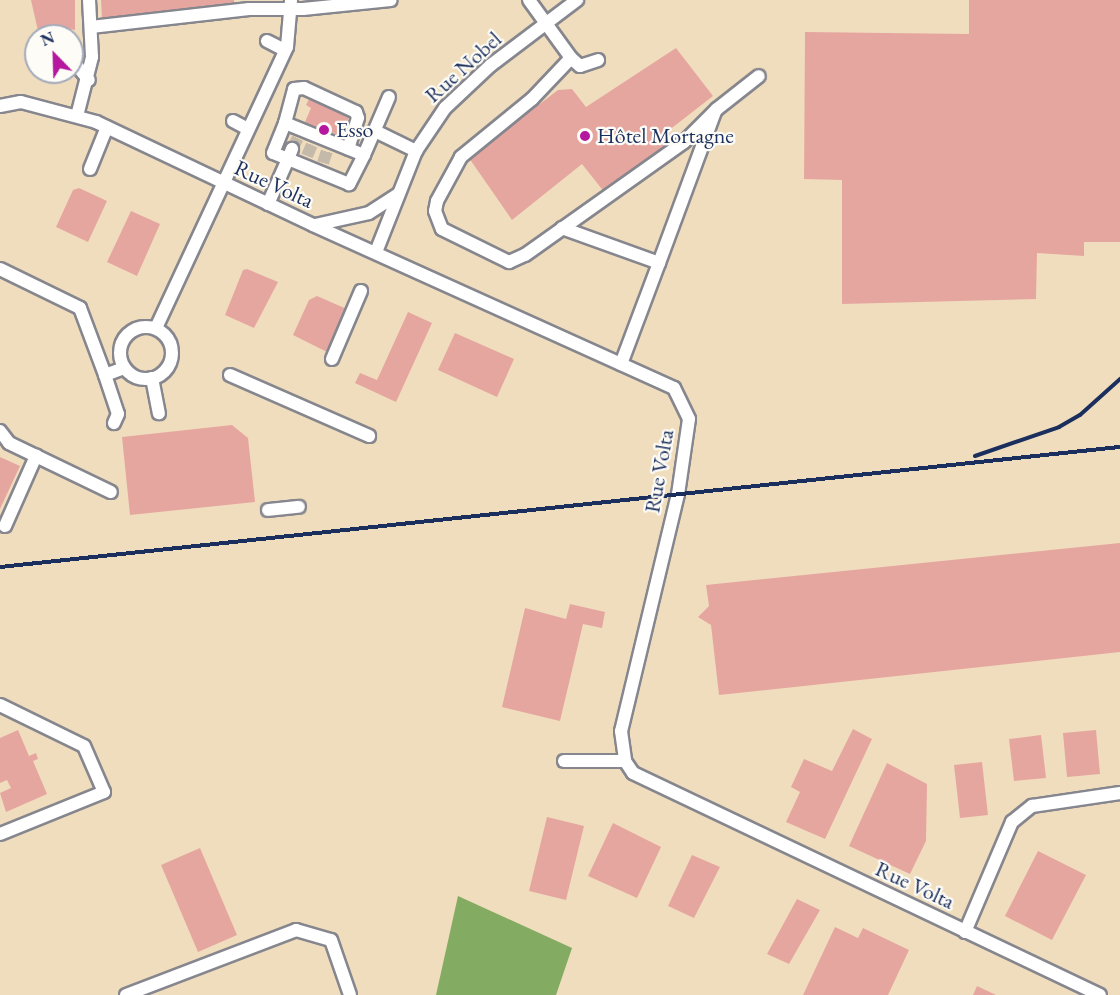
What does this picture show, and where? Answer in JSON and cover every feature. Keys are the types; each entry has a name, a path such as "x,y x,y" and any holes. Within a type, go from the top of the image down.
{"street":[{"path":"77,116 89,80 92,27 89,0"},
{"path":"92,27 248,4 391,0"},
{"path":"529,0 571,58 580,66 598,60"},
{"name":"Rue Nobel","path":"376,252 416,151 432,125 465,88 577,0"},
{"path":"156,328 285,50 291,4"},
{"path":"267,41 285,50"},
{"path":"571,58 532,99 461,157 435,211 442,229 509,262 562,228 684,142 717,109 759,76"},
{"path":"84,74 89,80"},
{"path":"348,148 358,118 356,112 304,88 294,89 285,123 273,153 290,154 310,150 325,157 348,148 364,155"},
{"path":"285,123 300,133 310,150 325,157 349,184 389,97"},
{"name":"Rue Volta","path":"0,106 21,102 77,116 107,127 313,225 674,388 689,419 678,494 621,731 624,761 644,781 1100,995"},
{"path":"621,364 717,109"},
{"path":"233,121 248,129"},
{"path":"90,169 107,127"},
{"path":"375,131 416,151"},
{"path":"268,204 290,154"},
{"path":"313,225 369,213 401,191"},
{"path":"562,228 659,263"},
{"path":"0,269 80,308 118,414 114,423"},
{"path":"332,359 361,291"},
{"path":"138,327 156,328 169,339 172,356 165,371 152,378 141,379 124,368 119,354 124,338 138,327"},
{"path":"105,375 124,368"},
{"path":"230,375 369,436"},
{"path":"152,378 159,413"},
{"path":"0,432 9,443 111,492"},
{"path":"5,526 36,456"},
{"path":"268,510 299,507"},
{"path":"0,705 84,746 104,792 0,832"},
{"path":"564,761 624,761"},
{"path":"965,932 1012,822 1032,806 1120,793"},
{"path":"126,995 296,930 330,940 350,995"}],"green space":[{"path":"458,896 572,948 556,995 436,995"}],"building":[{"path":"31,0 75,0 75,24 36,24"},
{"path":"101,0 234,0 234,3 102,18"},
{"path":"969,0 1120,0 1120,242 1084,242 1084,256 1037,253 1036,299 842,304 842,180 804,179 805,32 969,34"},
{"name":"Hôtel Mortagne","path":"676,48 713,96 668,131 676,141 605,193 582,164 512,220 469,158 558,90 572,89 586,107"},
{"path":"310,97 349,117 341,136 305,122 311,108 306,105"},
{"path":"79,188 107,201 88,242 56,227 73,190"},
{"path":"131,211 160,224 137,276 107,262"},
{"path":"247,269 278,282 254,328 225,315 243,270"},
{"path":"317,296 349,310 329,353 293,335 309,300"},
{"path":"408,312 432,323 396,402 355,383 360,373 377,380"},
{"path":"455,333 514,359 497,397 438,370"},
{"path":"232,425 248,438 255,502 130,515 122,437"},
{"path":"0,457 20,466 0,509"},
{"path":"1120,543 1120,652 719,695 711,625 698,617 709,606 706,585"},
{"path":"570,604 605,612 602,628 583,624 560,721 502,707 525,608 566,619"},
{"path":"853,729 872,739 825,839 786,822 800,792 791,787 804,759 832,771"},
{"path":"18,730 29,756 36,753 38,759 33,761 47,794 6,812 0,793 11,788 7,780 0,783 0,738"},
{"path":"1096,730 1100,774 1067,777 1063,733"},
{"path":"1041,735 1046,778 1014,781 1009,739"},
{"path":"982,762 988,815 960,818 954,765"},
{"path":"887,763 927,784 926,841 910,874 849,846"},
{"path":"547,817 584,826 566,900 529,891"},
{"path":"613,823 661,847 637,898 588,876"},
{"path":"200,848 237,935 198,952 161,865"},
{"path":"1038,851 1086,875 1052,940 1005,916"},
{"path":"692,855 720,867 694,918 668,906"},
{"path":"797,899 820,910 789,964 767,954"},
{"path":"835,927 858,938 863,928 909,950 888,995 803,995"},
{"path":"977,986 996,995 973,995"}],"tunnel":[{"path":"292,149 299,136"},
{"path":"307,156 312,144"},
{"path":"323,163 327,151"}],"railway":[{"path":"975,456 1059,427 1080,415 1120,379"},
{"path":"0,567 1120,447"}],"place":[{"name":"Esso","path":"324,130"},
{"name":"Hôtel Mortagne","path":"585,136"}]}
